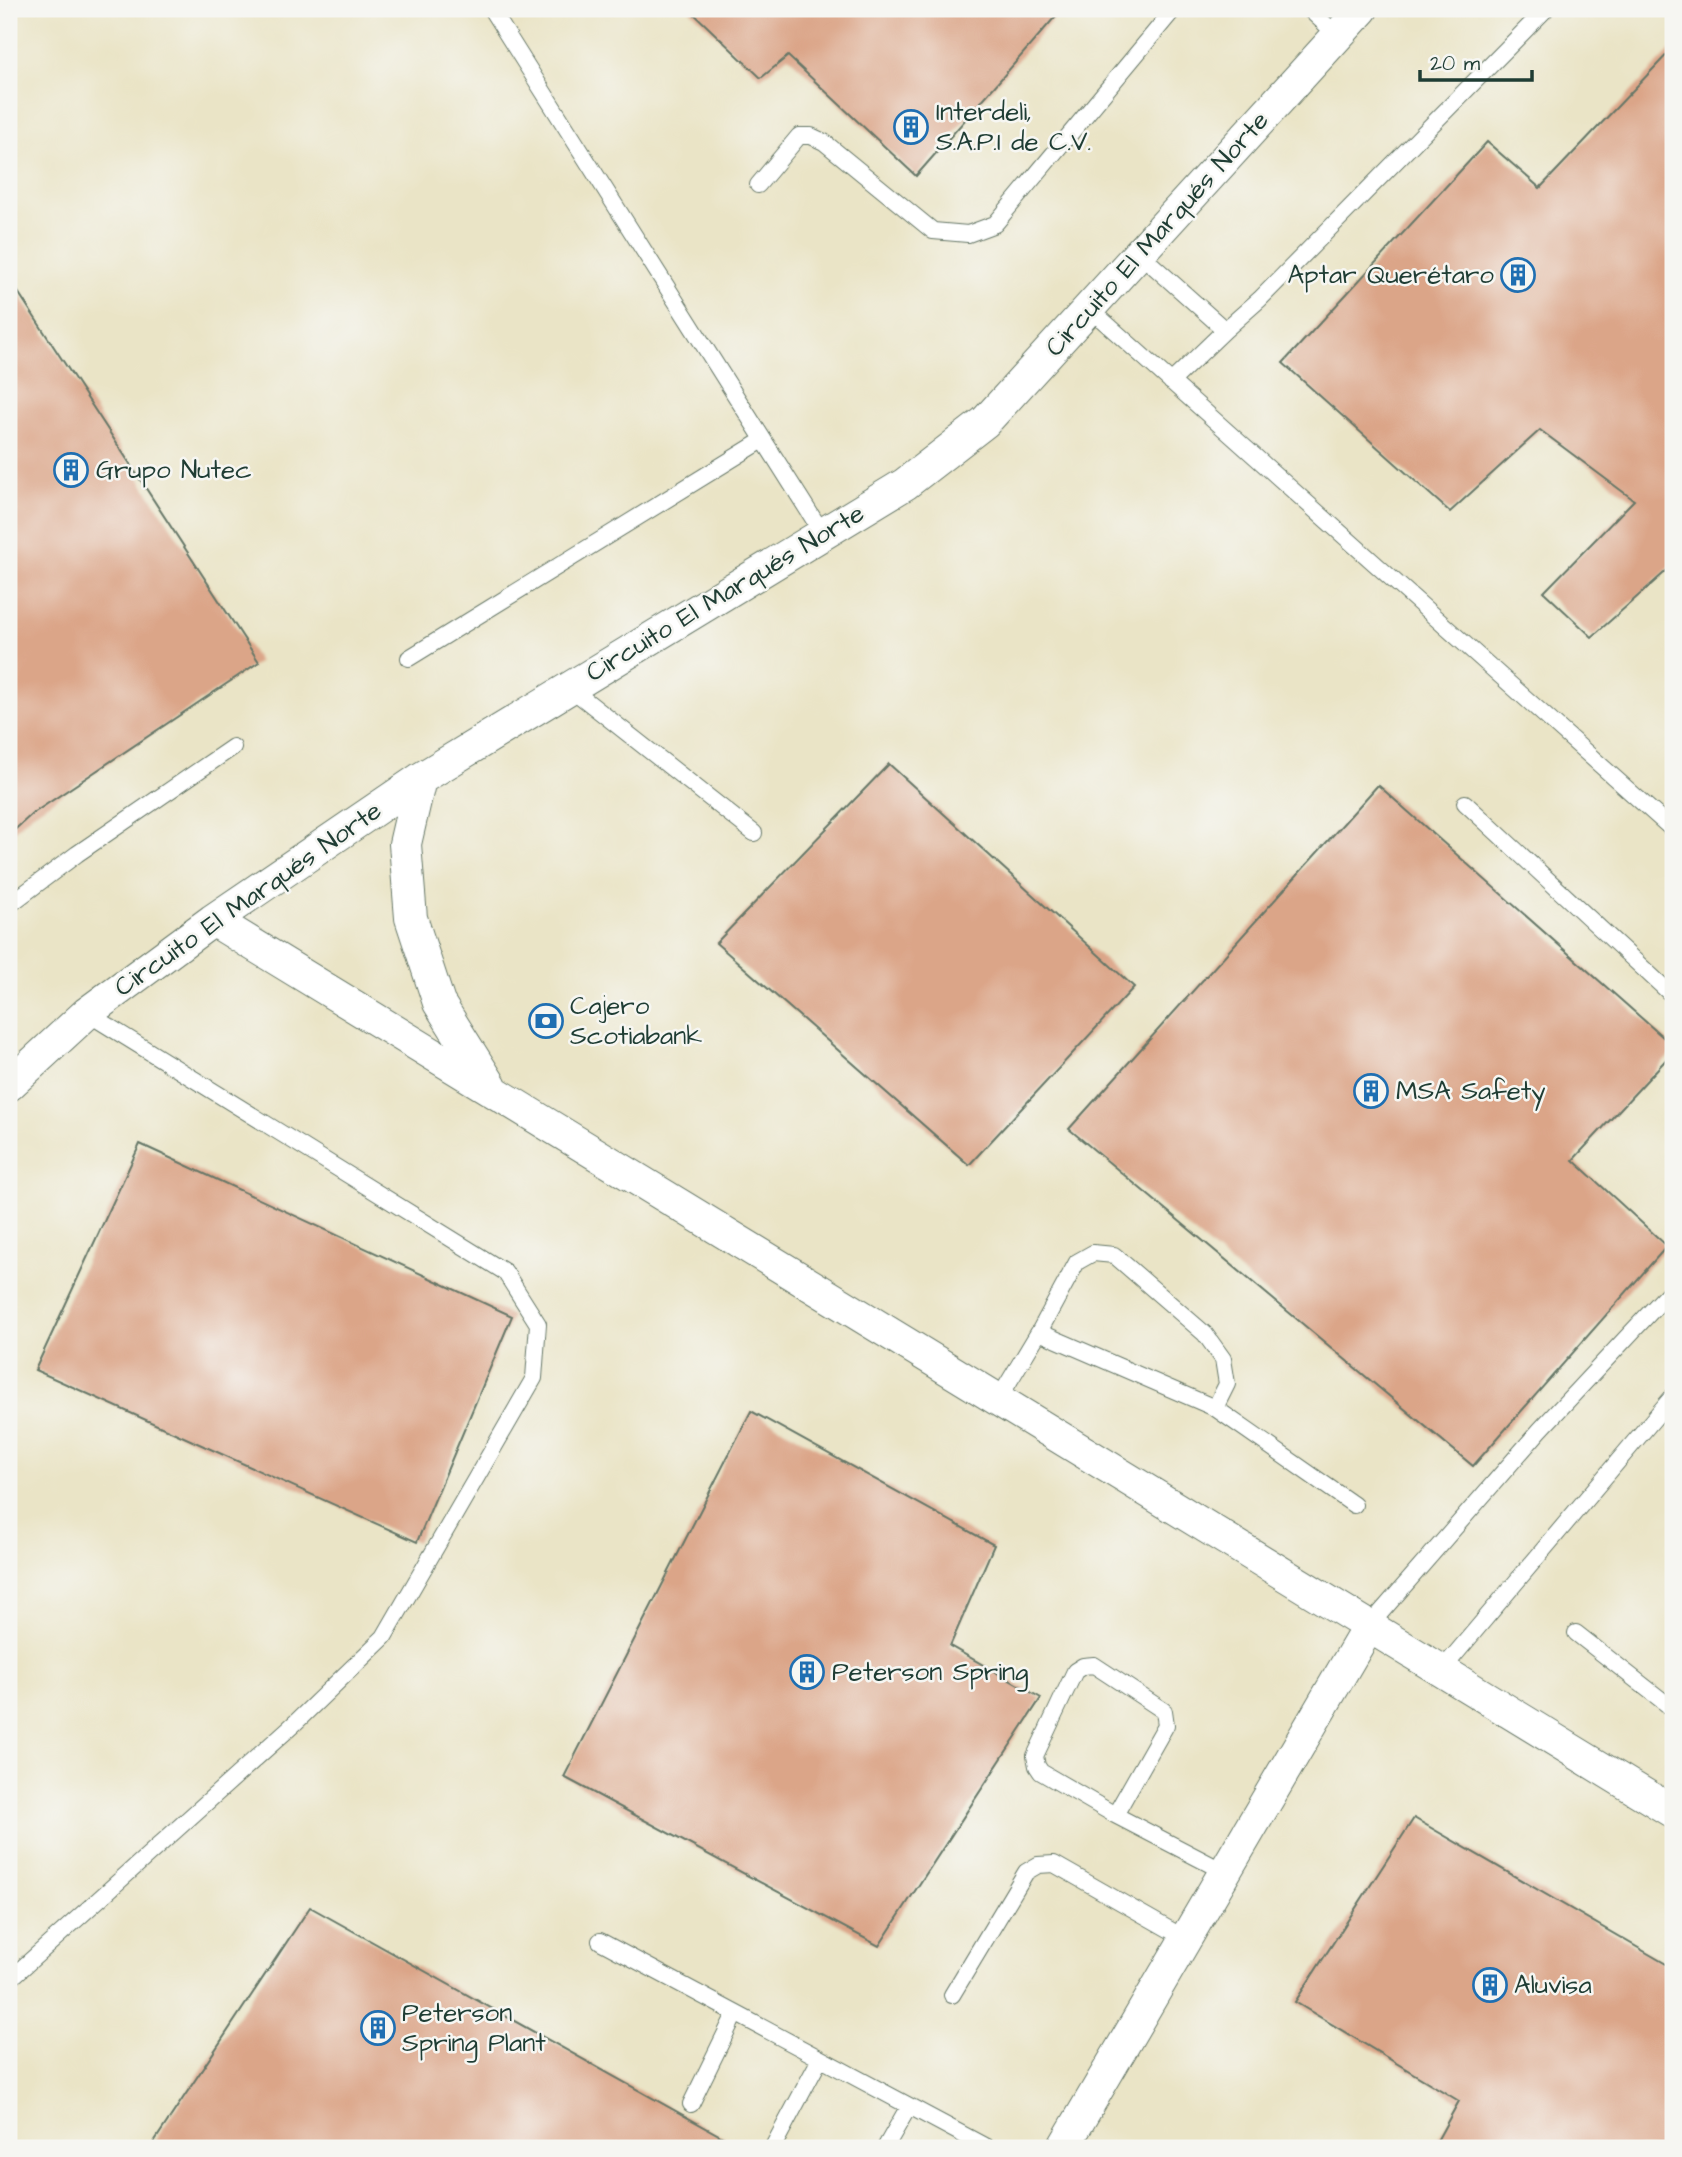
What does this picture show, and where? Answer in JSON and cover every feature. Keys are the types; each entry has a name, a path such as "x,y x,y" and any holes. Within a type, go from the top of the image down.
{"street":[{"name":"Circuito El Marqués Norte","path":"9,1086 87,1013 213,920 420,779 905,484 985,422 1362,9"},
{"path":"420,779 405,844 411,918 439,1003 495,1093"},
{"path":"213,920 1673,1812"},
{"path":"1063,2148 1369,1626"}],"lane":[{"path":"491,9 823,534"},
{"path":"758,185 799,136 811,136 824,142 933,230 968,234 995,223 1174,9"},
{"path":"1308,9 1337,35"},
{"path":"1171,382 1260,299 1546,9"},
{"path":"1140,254 1225,330"},
{"path":"1090,309 1673,830"},
{"path":"410,658 763,440"},
{"path":"570,688 754,832"},
{"path":"9,905 77,854 233,747"},
{"path":"1465,803 1673,996"},
{"path":"9,1980 295,1723 384,1637 534,1378 538,1324 505,1272 87,1013"},
{"path":"998,1400 1077,1262 1093,1254 1114,1255 1205,1334 1223,1359 1227,1384 1215,1408"},
{"path":"1369,1626 1540,1430 1673,1287"},
{"path":"1039,1332 1215,1408 1354,1505"},
{"path":"1441,1671 1673,1396"},
{"path":"1576,1633 1673,1709"},
{"path":"1115,1815 1166,1724 1164,1711 1094,1665 1075,1671 1035,1756 1041,1773 1115,1815 1225,1872"},
{"path":"952,1995 1026,1872 1038,1865 1054,1864 1186,1939"},
{"path":"600,1941 988,2148"},
{"path":"691,2104 735,2014"},
{"path":"774,2145 820,2059"},
{"path":"885,2148 909,2106"}],"building":[{"name":"Interdeli, S.A.P.I de C.V.","path":"689,9 1062,9 916,176 788,56 761,78"},
{"name":"Aptar Querétaro","path":"1673,48 1673,565 1592,637 1544,592 1634,500 1540,430 1450,512 1283,363 1487,142 1540,188"},
{"name":"Grupo Nutec","path":"9,278 259,662 32,814 9,835"},
{"path":"889,764 1134,987 969,1165 716,943"},
{"name":"MSA Safety","path":"1378,785 1673,1046 1673,1052 1573,1160 1667,1246 1473,1466 1069,1129"},
{"path":"140,1144 512,1316 417,1542 35,1370"},
{"name":"Peterson Spring","path":"751,1411 994,1545 950,1646 1041,1698 879,1946 564,1777"},
{"name":"Aluvisa","path":"1414,1818 1673,1968 1673,2148 1433,2148 1459,2101 1295,2002"},
{"name":"Peterson Spring Plant","path":"310,1907 742,2148 150,2148"}],"place":[{"name":"Interdeli, S.A.P.I de C.V.","path":"911,127"},
{"name":"Aptar Querétaro","path":"1518,275"},
{"name":"Grupo Nutec","path":"71,470"},
{"name":"Cajero Scotiabank","path":"546,1021"},
{"name":"MSA Safety","path":"1371,1091"},
{"name":"Peterson Spring","path":"807,1672"},
{"name":"Aluvisa","path":"1490,1985"},
{"name":"Peterson Spring Plant","path":"378,2028"}]}
